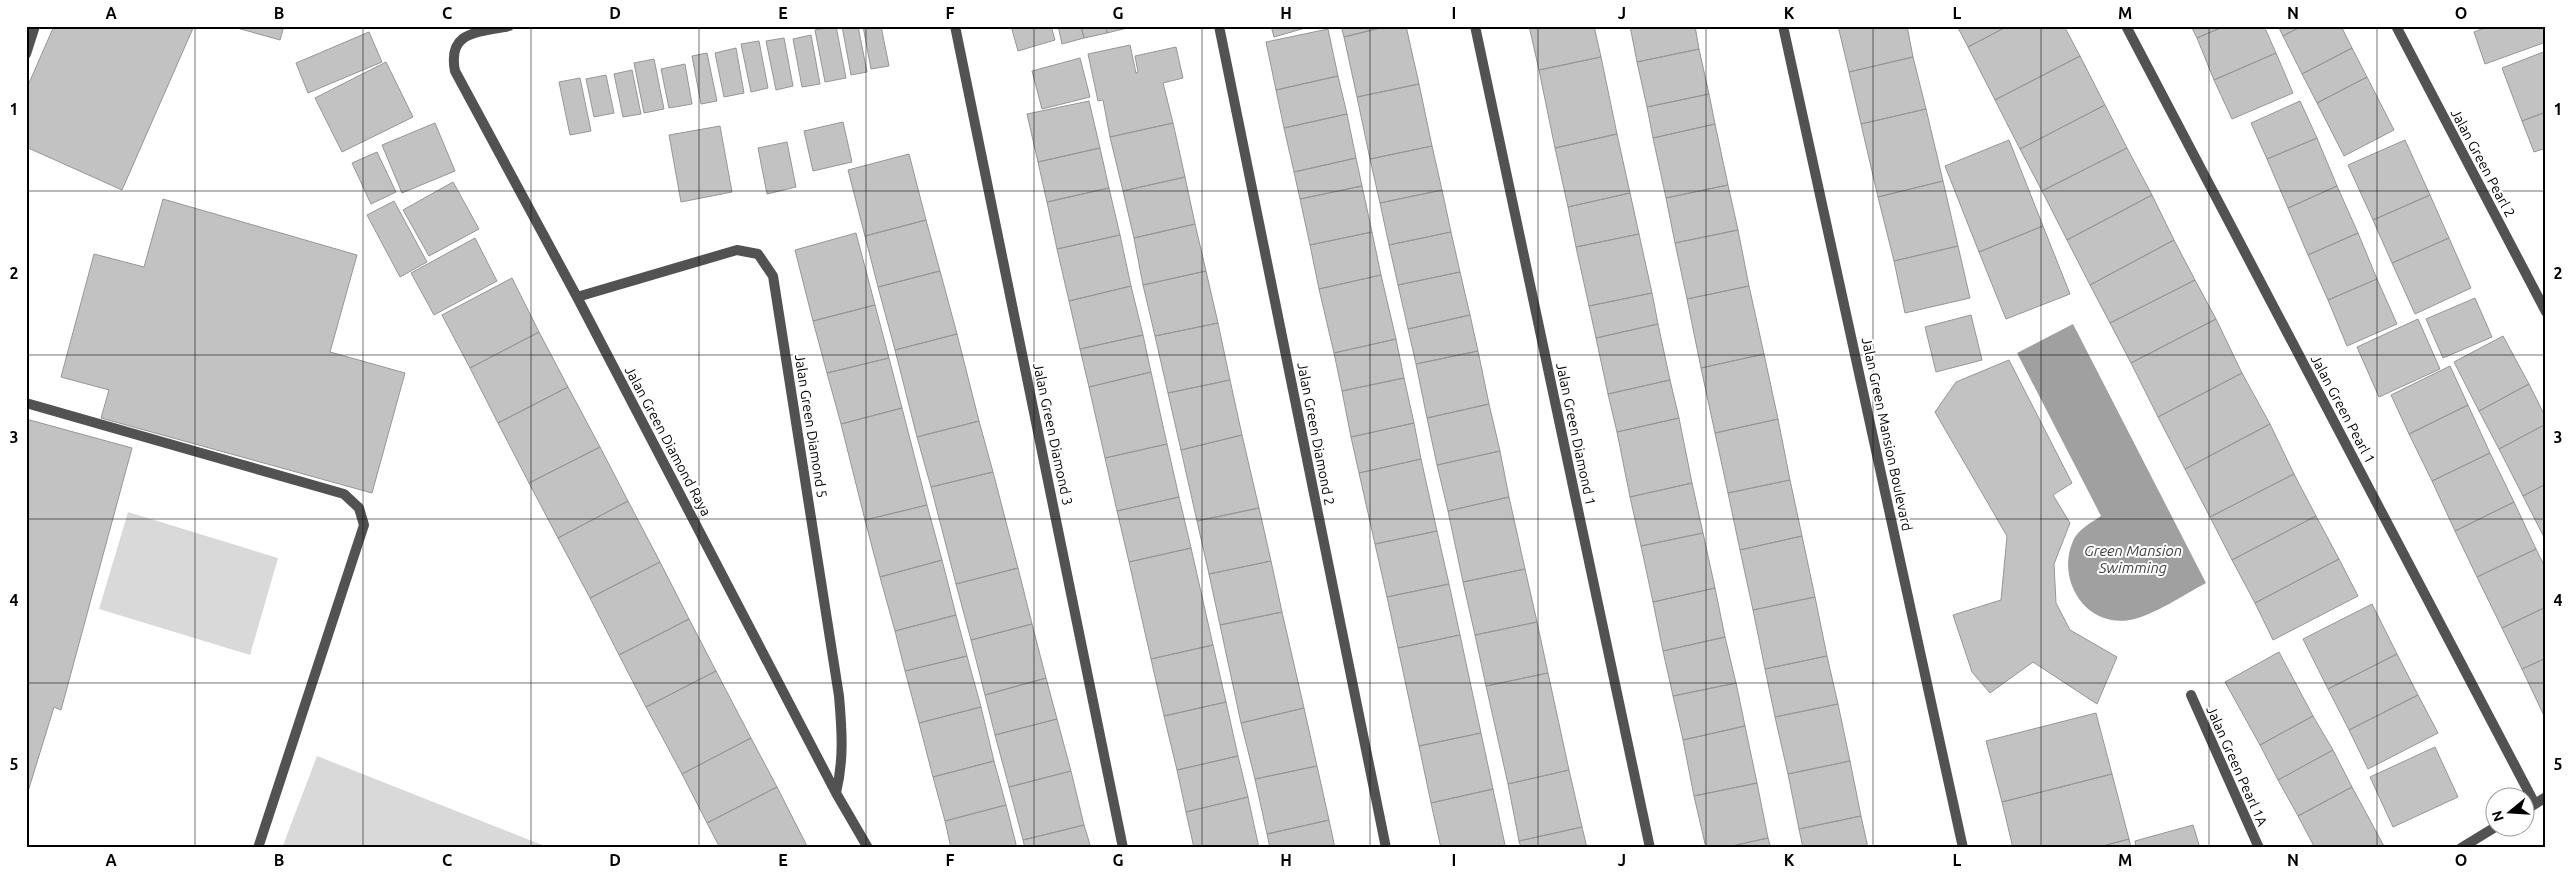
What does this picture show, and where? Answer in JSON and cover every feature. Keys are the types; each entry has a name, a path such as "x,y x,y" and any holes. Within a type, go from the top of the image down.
{"street":[{"path":"26,54 35,26"},
{"name":"Jalan Green Diamond Raya","path":"509,26 462,38 455,45 452,57 455,71 577,297 836,793 868,848"},
{"name":"Jalan Green Diamond 3","path":"955,26 1123,848"},
{"name":"Jalan Green Diamond 2","path":"1219,26 1386,848"},
{"name":"Jalan Green Diamond 1","path":"1475,26 1650,848"},
{"name":"Jalan Green Mansion Boulevard","path":"1783,26 1964,848"},
{"name":"Jalan Green Pearl 1","path":"2126,26 2535,804"},
{"name":"Jalan Green Pearl 2","path":"2396,26 2546,312"},
{"name":"Jalan Green Diamond 5","path":"577,297 737,250 758,254 773,276 839,696 843,741 842,767 836,793"},
{"path":"26,403 344,494 359,508 364,525 258,848"},
{"name":"Jalan Green Pearl 1A","path":"2191,695 2259,848"},
{"path":"2535,804 2546,797"},
{"path":"2461,848 2484,834"}],"shaded area":[{"path":"128,512 278,558 250,655 99,609"},
{"path":"317,756 550,848 282,848"}],"water":[{"name":"Green Mansion Swimming","path":"2073,324 2206,583 2149,614 2130,620 2114,620 2100,616 2088,609 2078,598 2072,585 2068,570 2073,541 2081,530 2101,516 2017,353"}],"building":[{"path":"54,26 194,26 122,190 26,147 26,90"},
{"path":"230,26 284,26 280,40"},
{"path":"836,26 846,78 825,82 815,30"},
{"path":"842,26 858,26 867,72 851,75"},
{"path":"863,26 881,26 889,66 871,69"},
{"path":"1011,26 1051,26 1055,40 1018,51"},
{"path":"1058,26 1081,26 1084,38 1062,44"},
{"path":"1081,26 1106,26 1107,33 1084,38"},
{"path":"1106,26 1131,26 1131,27 1107,33"},
{"path":"1271,26 1312,26 1274,37"},
{"path":"1341,26 1388,26 1344,37"},
{"path":"1388,26 1406,26 1419,84 1357,97 1344,37"},
{"path":"1529,26 1594,26 1601,57 1539,70"},
{"path":"1630,26 1695,26 1699,49 1637,62"},
{"path":"1838,26 1907,26 1913,57 1849,72"},
{"path":"1957,26 2008,26 1968,47"},
{"path":"2008,26 2064,26 2080,56 1995,100 1968,47"},
{"path":"2191,26 2225,26 2197,38"},
{"path":"2225,26 2264,26 2276,53 2214,80 2197,38"},
{"path":"2278,26 2302,26 2283,36"},
{"path":"2302,26 2341,26 2352,48 2302,74 2283,36"},
{"path":"2490,26 2546,26 2546,42 2485,64 2474,32"},
{"path":"1328,29 1338,76 1276,90 1266,42"},
{"path":"369,32 382,62 308,93 296,63"},
{"path":"811,35 820,84 802,87 793,39"},
{"path":"784,38 793,86 776,90 766,41"},
{"path":"759,41 768,88 751,92 741,44"},
{"path":"1130,45 1136,73 1138,72 1135,56 1176,47 1183,78 1163,83 1173,123 1110,137 1103,100 1098,101 1088,54"},
{"path":"736,48 744,93 724,97 715,53"},
{"path":"2352,48 2367,77 2317,103 2302,74"},
{"path":"1699,49 1709,94 1647,107 1637,62"},
{"path":"2546,51 2546,112 2522,121 2502,68"},
{"path":"707,53 717,101 701,104 692,56"},
{"path":"2276,53 2293,93 2232,119 2214,80"},
{"path":"2080,56 2105,105 2020,149 1995,100"},
{"path":"1601,57 1617,134 1555,148 1539,70"},
{"path":"1913,57 1926,109 1861,124 1849,72"},
{"path":"1080,58 1090,97 1042,109 1032,71"},
{"path":"654,59 664,109 644,113 634,63"},
{"path":"386,62 413,117 342,152 315,98"},
{"path":"685,64 692,104 669,108 661,69"},
{"path":"632,70 641,114 623,117 614,74"},
{"path":"606,75 614,113 594,117 586,79"},
{"path":"1338,76 1347,114 1284,128 1276,90"},
{"path":"2367,77 2394,130 2344,156 2317,103"},
{"path":"580,78 591,131 570,135 559,82"},
{"path":"1419,84 1432,146 1370,159 1357,97"},
{"path":"1709,94 1715,124 1653,138 1647,107"},
{"path":"1089,101 1100,148 1038,162 1027,114"},
{"path":"2300,101 2317,138 2267,159 2251,123"},
{"path":"2105,105 2127,148 2042,191 2020,149"},
{"path":"1926,109 1943,181 1878,197 1861,124"},
{"path":"2546,112 2546,148 2534,152 2522,121"},
{"path":"1347,114 1356,158 1294,172 1284,128"},
{"path":"843,122 852,162 813,171 804,131"},
{"path":"435,123 455,171 402,193 382,145"},
{"path":"1173,123 1185,177 1123,191 1110,137"},
{"path":"1715,124 1728,185 1666,198 1653,138"},
{"path":"720,126 732,192 681,202 669,135"},
{"path":"1617,134 1630,193 1568,207 1555,148"},
{"path":"2317,138 2337,186 2288,208 2267,159"},
{"path":"2009,140 2043,226 1979,252 1945,166"},
{"path":"2405,140 2430,195 2373,220 2348,165"},
{"path":"787,142 796,187 767,194 758,148"},
{"path":"1432,146 1442,190 1380,203 1370,159"},
{"path":"1100,148 1109,188 1047,202 1038,162"},
{"path":"2127,148 2152,195 2067,240 2042,191"},
{"path":"377,152 396,192 371,204 352,163"},
{"path":"909,154 926,220 865,236 848,170"},
{"path":"1356,158 1362,186 1300,199 1294,172"},
{"path":"1185,177 1195,224 1134,238 1123,191"},
{"path":"1943,181 1958,246 1894,261 1878,197"},
{"path":"453,182 479,229 429,256 403,210"},
{"path":"1728,185 1738,230 1675,243 1666,198"},
{"path":"1362,186 1372,232 1310,245 1300,199"},
{"path":"2337,186 2358,233 2308,255 2288,208"},
{"path":"1109,188 1120,235 1057,249 1047,202"},
{"path":"1442,190 1451,232 1389,245 1380,203"},
{"path":"1630,193 1639,234 1576,247 1568,207"},
{"path":"2152,195 2174,240 2090,285 2067,240"},
{"path":"2430,195 2449,238 2392,263 2373,220"},
{"path":"163,199 357,255 330,352 405,373 372,493 101,418 109,390 61,377 94,254 144,267"},
{"path":"394,201 427,262 400,277 367,215"},
{"path":"926,220 940,271 878,287 865,236"},
{"path":"1195,224 1206,271 1143,285 1134,238"},
{"path":"2043,226 2070,294 2006,319 1979,252"},
{"path":"1738,230 1749,286 1687,299 1675,243"},
{"path":"1372,232 1381,275 1319,289 1310,245"},
{"path":"1451,232 1460,272 1398,285 1389,245"},
{"path":"856,233 875,305 813,321 795,250"},
{"path":"2358,233 2377,279 2328,300 2308,255"},
{"path":"1639,234 1652,293 1589,306 1576,247"},
{"path":"1120,235 1131,286 1069,301 1057,249"},
{"path":"475,238 497,281 434,315 411,273"},
{"path":"2449,238 2471,288 2415,314 2392,263"},
{"path":"2174,240 2195,280 2110,323 2090,285"},
{"path":"1958,246 1970,298 1905,313 1894,261"},
{"path":"940,271 957,334 895,350 878,287"},
{"path":"1206,271 1218,323 1155,336 1143,285"},
{"path":"1460,272 1470,315 1408,329 1398,285"},
{"path":"1381,275 1396,339 1334,353 1319,289"},
{"path":"512,278 539,332 470,368 442,315"},
{"path":"2377,279 2397,324 2347,346 2328,300"},
{"path":"2195,280 2216,319 2131,363 2110,323"},
{"path":"1131,286 1143,335 1080,349 1069,301"},
{"path":"1749,286 1764,354 1701,368 1687,299"},
{"path":"1652,293 1658,324 1596,338 1589,306"},
{"path":"2475,298 2492,337 2443,358 2426,319"},
{"path":"875,305 889,358 827,373 813,321"},
{"path":"1470,315 1478,351 1416,364 1408,329"},
{"path":"1971,315 1982,360 1936,372 1925,327"},
{"path":"2216,319 2242,373 2158,417 2131,363"},
{"path":"2418,319 2440,369 2379,397 2357,347"},
{"path":"1218,323 1230,380 1168,393 1155,336"},
{"path":"1658,324 1670,380 1608,394 1596,338"},
{"path":"539,332 568,387 498,423 470,368"},
{"path":"957,334 979,421 917,437 895,350"},
{"path":"1143,335 1151,372 1089,387 1080,349"},
{"path":"2503,336 2529,384 2479,411 2454,362"},
{"path":"1396,339 1404,378 1342,391 1334,353"},
{"path":"1478,351 1489,404 1427,418 1416,364"},
{"path":"1764,354 1778,419 1715,433 1701,368"},
{"path":"889,358 902,408 841,424 827,373"},
{"path":"2009,360 2072,483 2053,495 2070,523 2054,564 2056,603 2070,630 2117,657 2097,704 2033,662 1990,693 1972,672 1953,615 2001,600 2007,536 1935,412 1956,382"},
{"path":"2450,366 2468,405 2409,434 2391,395"},
{"path":"1151,372 1167,444 1105,458 1089,387"},
{"path":"2242,373 2270,424 2185,469 2158,417"},
{"path":"1404,378 1414,423 1351,437 1342,391"},
{"path":"1230,380 1242,435 1181,450 1168,393"},
{"path":"1670,380 1679,418 1617,432 1608,394"},
{"path":"2529,384 2546,418 2546,424 2499,449 2479,411"},
{"path":"568,387 600,447 529,483 498,423"},
{"path":"1489,404 1500,451 1437,465 1427,418"},
{"path":"2468,405 2490,453 2432,481 2409,434"},
{"path":"902,408 927,505 865,520 841,424"},
{"path":"1679,418 1692,483 1630,497 1617,432"},
{"path":"26,419 132,448 61,710 54,707 26,798"},
{"path":"1778,419 1790,480 1728,493 1715,433"},
{"path":"979,421 993,472 931,487 917,437"},
{"path":"1414,423 1421,459 1359,473 1351,437"},
{"path":"2270,424 2294,474 2210,517 2185,469"},
{"path":"2546,424 2546,484 2523,496 2499,449"},
{"path":"1242,435 1259,508 1197,521 1181,450"},
{"path":"1167,444 1179,497 1117,511 1105,458"},
{"path":"600,447 628,501 558,538 529,483"},
{"path":"1500,451 1509,497 1448,511 1437,465"},
{"path":"2490,453 2514,502 2455,531 2432,481"},
{"path":"1421,459 1437,531 1375,544 1359,473"},
{"path":"993,472 1018,568 956,584 931,487"},
{"path":"2294,474 2316,516 2232,560 2210,517"},
{"path":"1790,480 1802,536 1740,550 1728,493"},
{"path":"1692,483 1703,533 1641,546 1630,497"},
{"path":"2546,484 2546,539 2545,539 2523,496"},
{"path":"1179,497 1191,548 1129,562 1117,511"},
{"path":"1509,497 1525,569 1463,582 1448,511"},
{"path":"628,501 660,562 590,598 558,538"},
{"path":"2514,502 2536,549 2477,577 2455,531"},
{"path":"927,505 942,560 880,577 865,520"},
{"path":"1259,508 1271,561 1209,574 1197,521"},
{"path":"2316,516 2339,559 2255,603 2232,560"},
{"path":"1437,531 1449,584 1387,597 1375,544"},
{"path":"1703,533 1715,588 1653,602 1641,546"},
{"path":"1802,536 1815,597 1753,610 1740,550"},
{"path":"1191,548 1213,645 1151,659 1129,562"},
{"path":"2536,549 2546,569 2546,607 2502,628 2477,577"},
{"path":"2339,559 2358,596 2273,640 2255,603"},
{"path":"942,560 956,615 895,631 880,577"},
{"path":"1271,561 1282,612 1220,625 1209,574"},
{"path":"660,562 689,619 619,655 590,598"},
{"path":"1018,568 1032,624 971,640 956,584"},
{"path":"1525,569 1537,622 1475,635 1463,582"},
{"path":"1449,584 1460,635 1398,648 1387,597"},
{"path":"1715,588 1725,637 1663,651 1653,602"},
{"path":"1815,597 1827,656 1765,669 1753,610"},
{"path":"2372,604 2397,654 2328,689 2303,639"},
{"path":"2546,607 2546,658 2522,669 2502,628"},
{"path":"1282,612 1304,708 1241,723 1220,625"},
{"path":"956,615 967,656 905,671 895,631"},
{"path":"689,619 716,671 646,707 619,655"},
{"path":"1537,622 1548,673 1486,686 1475,635"},
{"path":"1032,624 1046,678 985,695 971,640"},
{"path":"1460,635 1481,733 1419,746 1398,648"},
{"path":"1725,637 1736,683 1673,696 1663,651"},
{"path":"1213,645 1226,702 1164,716 1151,659"},
{"path":"2279,652 2313,716 2260,745 2225,682"},
{"path":"2397,654 2418,695 2349,730 2328,689"},
{"path":"967,656 981,707 919,723 905,671"},
{"path":"1827,656 1838,704 1775,717 1765,669"},
{"path":"2546,658 2546,720 2522,669"},
{"path":"716,671 751,738 682,774 646,707"},
{"path":"1548,673 1569,770 1508,784 1486,686"},
{"path":"1046,678 1057,719 995,735 985,695"},
{"path":"1736,683 1745,726 1683,740 1673,696"},
{"path":"2418,695 2438,733 2368,769 2349,730"},
{"path":"1226,702 1238,756 1177,770 1164,716"},
{"path":"1838,704 1850,761 1788,774 1775,717"},
{"path":"981,707 994,761 933,777 919,723"},
{"path":"1304,708 1317,766 1255,779 1241,723"},
{"path":"2096,713 2112,774 2002,802 1986,741"},
{"path":"2313,716 2333,750 2278,780 2260,745"},
{"path":"1057,719 1071,771 1009,787 995,735"},
{"path":"1745,726 1757,783 1694,796 1683,740"},
{"path":"1481,733 1493,789 1431,803 1419,746"},
{"path":"751,738 777,787 707,823 682,774"},
{"path":"2435,747 2458,797 2393,827 2370,777"},
{"path":"2333,750 2352,787 2298,816 2278,780"},
{"path":"1238,756 1248,797 1186,812 1177,770"},
{"path":"994,761 1006,805 945,821 933,777"},
{"path":"1850,761 1861,816 1799,829 1788,774"},
{"path":"1317,766 1329,820 1267,834 1255,779"},
{"path":"1569,770 1582,827 1519,841 1508,784"},
{"path":"1071,771 1084,825 1023,840 1009,787"},
{"path":"2112,774 2129,839 2095,848 2013,848 2002,802"},
{"path":"1757,783 1768,838 1723,848 1706,848 1694,796"},
{"path":"777,787 808,848 720,848 707,823"},
{"path":"2352,787 2385,848 2315,848 2298,816"},
{"path":"1493,789 1505,845 1490,848 1441,848 1431,803"},
{"path":"1248,797 1259,848 1194,848 1186,812"},
{"path":"1006,805 1017,848 951,848 945,821"},
{"path":"1861,816 1868,848 1803,848 1799,829"},
{"path":"1329,820 1335,848 1270,848 1267,834"},
{"path":"1084,825 1091,848 1025,848 1023,840"},
{"path":"2193,825 2200,848 2136,848 2135,841"},
{"path":"1582,827 1587,848 1521,848 1519,841"},
{"path":"1768,838 1771,848 1723,848"},
{"path":"2129,839 2131,848 2095,848"}]}
